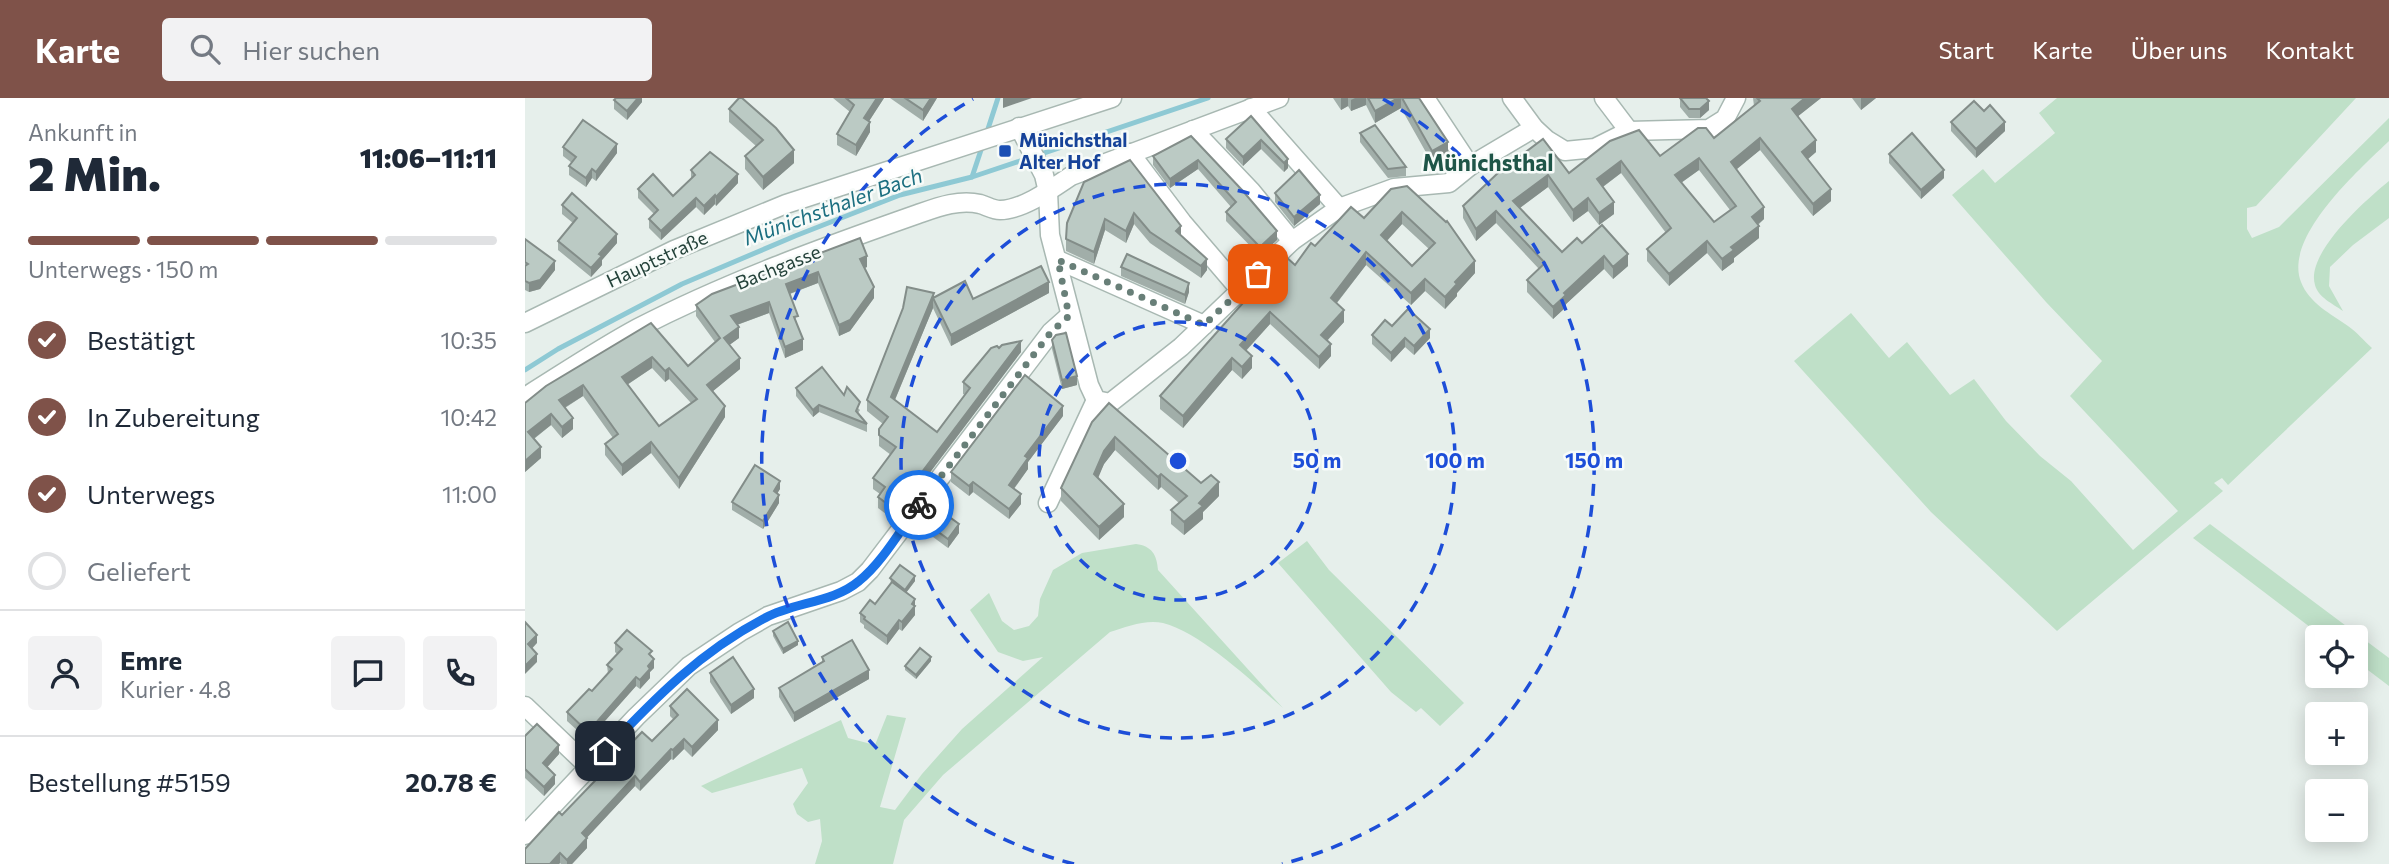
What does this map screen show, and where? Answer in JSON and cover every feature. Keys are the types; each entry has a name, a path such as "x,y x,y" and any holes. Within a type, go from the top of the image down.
{"street":[{"name":"Hauptstraße","path":"525,323 628,272 786,204 1112,98"},
{"path":"1046,183 1279,98"},
{"path":"1425,98 1470,166"},
{"path":"1512,98 1534,128 1565,151 1595,148 1629,131 1709,129 1725,119 1736,98"},
{"path":"1604,98 1629,131"},
{"path":"1251,108 1339,208"},
{"path":"1020,127 1046,183 1050,235 1069,316 1095,400 1048,503"},
{"path":"1095,400 1110,403 1142,380 1292,241 1339,208 1394,188 1449,183 1470,166 1534,128"},
{"path":"1193,130 1251,191 1292,241"},
{"path":"1130,153 1182,222 1241,290"},
{"name":"Bachgasse","path":"525,397 638,329 719,290 855,236 945,205 979,204 998,210 1012,208 1046,183"},
{"path":"1058,260 1204,325"},
{"path":"525,835 636,717 699,659 768,616 821,600 858,582 870,570 1051,332 1069,316"},
{"path":"525,706 589,767"}],"green space":[{"path":"2057,98 2356,98 2256,206 2247,208 2247,229 2252,238 2279,227 2389,118 2389,141 2327,205 2303,245 2298,264 2301,282 2309,296 2372,348 2228,485 2222,478 2214,483 2223,491 2057,631 1931,512 1794,361 1851,313 1889,358 1907,342 1950,395 1974,379 2006,421 2040,456 2071,481 2133,550 2178,511 2070,396 2102,361 1952,195 1983,169 1995,183 2055,133 2039,113"},
{"path":"2389,181 2389,218 2353,245 2330,267 2329,286 2343,311 2319,293 2314,272 2319,258 2340,228"},
{"path":"2210,524 2345,625 2307,625 2193,538"},
{"path":"1307,541 1329,570 1464,703 1440,726 1421,708 1416,712 1391,692 1278,563"},
{"path":"1136,544 1153,552 1158,570 1283,708 1210,647 1194,637 1163,623 1143,623 1110,632 943,775 904,820 893,864 815,864 822,841 820,819 808,822 797,814 793,804 808,783 802,768 712,793 701,786 841,720 848,738 875,745 887,715 906,718 880,807 895,810 922,774 962,729 1043,657 1023,661 998,652 970,610 989,593 1002,621 1014,630 1029,626 1038,616 1040,599 1053,570 1082,553"},
{"path":"2368,642 2389,658 2389,686 2368,670"}],"building":[{"path":"638,98 627,111 614,100"},
{"path":"739,98 776,128 794,150 763,177 745,156 763,140 729,109"},
{"path":"846,98 877,98 864,118 870,122 856,145 837,134 854,105"},
{"path":"905,98 931,98 923,110"},
{"path":"1368,98 1398,98 1375,111"},
{"path":"1402,98 1419,98 1448,142 1432,151"},
{"path":"1680,98 1706,98 1709,101 1700,109 1689,109"},
{"path":"1757,98 1805,98 1792,109 1816,140 1802,152 1831,189 1813,204 1760,138 1731,162 1764,207 1752,217 1759,226 1731,247 1734,250 1722,259 1707,241 1669,274 1647,249 1671,228 1621,161 1597,179 1614,202 1599,213 1588,198 1573,210 1548,175 1513,201 1562,252 1577,238 1582,243 1602,225 1628,254 1613,267 1604,256 1564,293 1566,295 1553,307 1527,280 1545,263 1496,211 1476,229 1463,206 1499,172 1543,139 1569,173 1610,141 1639,130 1660,156 1698,128 1706,128 1714,138 1760,101","holes":["1699,158 1736,206 1714,222 1675,175"]},
{"path":"1974,101 1984,111 1990,105 2005,122 1976,149 1951,122"},
{"path":"1251,116 1288,159 1284,163 1261,140 1243,157 1226,139"},
{"path":"583,120 617,144 596,172 592,169 586,178 569,166 576,157 563,147"},
{"path":"1375,125 1406,167 1388,169 1360,133"},
{"path":"1912,133 1944,170 1921,190 1889,154"},
{"path":"1191,136 1277,231 1260,247 1226,212 1236,202 1198,160 1170,179 1153,156"},
{"path":"710,152 738,174 704,206 696,198 661,231 649,219 658,210 638,189 653,174 673,196 695,175 691,170"},
{"path":"1130,160 1181,226 1176,231 1207,259 1201,266 1150,232 1134,213 1126,231 1105,219 1094,252 1066,239 1067,223 1084,182"},
{"path":"1299,170 1320,195 1294,217 1275,193"},
{"path":"1407,186 1447,221 1475,261 1445,297 1425,279 1411,293 1366,252 1331,298 1344,310 1321,335 1331,344 1319,357 1270,312 1240,345 1252,356 1242,367 1232,358 1183,416 1160,396 1285,256 1295,265 1311,243 1315,246 1351,207 1364,218 1391,189","holes":["1402,212 1435,243 1412,266 1381,235"]},
{"path":"572,193 617,234 599,254 602,256 591,268 558,241 577,218 562,205"},
{"path":"860,238 867,256 860,259 874,287 850,320 839,325 818,272 786,284 798,316 794,317 803,339 785,347 769,302 731,316 739,327 724,338 740,358 707,385 725,406 679,478 651,442 622,465 605,444 618,434 583,385 559,400 573,418 562,427 551,414 528,432 541,447 525,461 525,403 546,386 651,323 688,366 720,338 696,305 712,294","holes":["652,357 665,371 669,368 697,399 659,426 622,377"]},
{"path":"525,239 555,261 540,280 529,283 525,281 525,266 528,264 525,262"},
{"path":"1127,254 1189,283 1185,295 1121,267"},
{"path":"1041,266 1049,282 951,335 933,298 965,281 973,299"},
{"path":"907,287 934,293 891,397 937,432 970,388 963,382 991,348 1021,341 894,509 878,497 885,487 873,478 896,447 879,435 879,429 888,417 867,400 903,308"},
{"path":"1408,309 1430,329 1414,346 1405,338 1391,353 1372,335 1385,320 1392,326"},
{"path":"1066,333 1077,376 1062,380 1052,340 1056,335"},
{"path":"822,367 844,395 847,387 860,402 856,411 867,424 819,405 813,410 796,388"},
{"path":"1025,375 1063,406 1025,456 1028,458 1009,485 1021,494 1009,509 973,482 969,486 951,472"},
{"path":"1109,403 1201,483 1211,475 1219,482 1199,503 1203,506 1184,522 1171,510 1187,496 1161,474 1158,477 1115,437 1104,451 1094,474 1124,504 1099,527 1061,488 1092,422"},
{"path":"755,465 780,481 774,491 779,495 763,521 732,502"},
{"path":"929,502 959,524 948,539 918,517"},
{"path":"900,565 915,576 905,590 890,578"},
{"path":"892,582 915,599 912,604 915,606 902,622 899,620 887,636 860,613 870,600 875,604"},
{"path":"525,622 537,635 528,644 537,654 525,666"},
{"path":"788,622 798,641 783,649 773,631"},
{"path":"627,630 652,651 649,654 654,659 648,666 650,669 640,680 636,677 588,732 567,712 612,669 607,665 622,649 615,643"},
{"path":"852,640 869,670 794,713 779,688 824,661 822,657"},
{"path":"920,648 931,657 916,675 905,666"},
{"path":"733,657 754,689 731,705 710,673"},
{"path":"687,689 718,720 692,747 684,739 640,782 635,776 582,833 587,838 567,860 560,853 550,864 525,864 525,849 559,812 562,815 642,732 652,741 678,715 670,706"},
{"path":"537,724 559,745 543,763 555,775 544,787 525,769 525,736"}],"waterway":[{"path":"986,135 998,98"},
{"name":"Münichsthaler Bach","path":"525,370 558,349 682,284 795,236 900,195 972,177 1208,98"},
{"path":"972,177 983,144"}],"way so far":[{"path":"919,505 1051,332 1069,316 1058,260 1204,325 1258,274"}],"place":[{"name":"Münichsthal Alter Hof","path":"1005,151"}],"district":[{"name":"Münichsthal","path":"1488,163"}],"route":[{"path":"605,751 689,666 768,616 821,600 858,582 919,505"}]}
